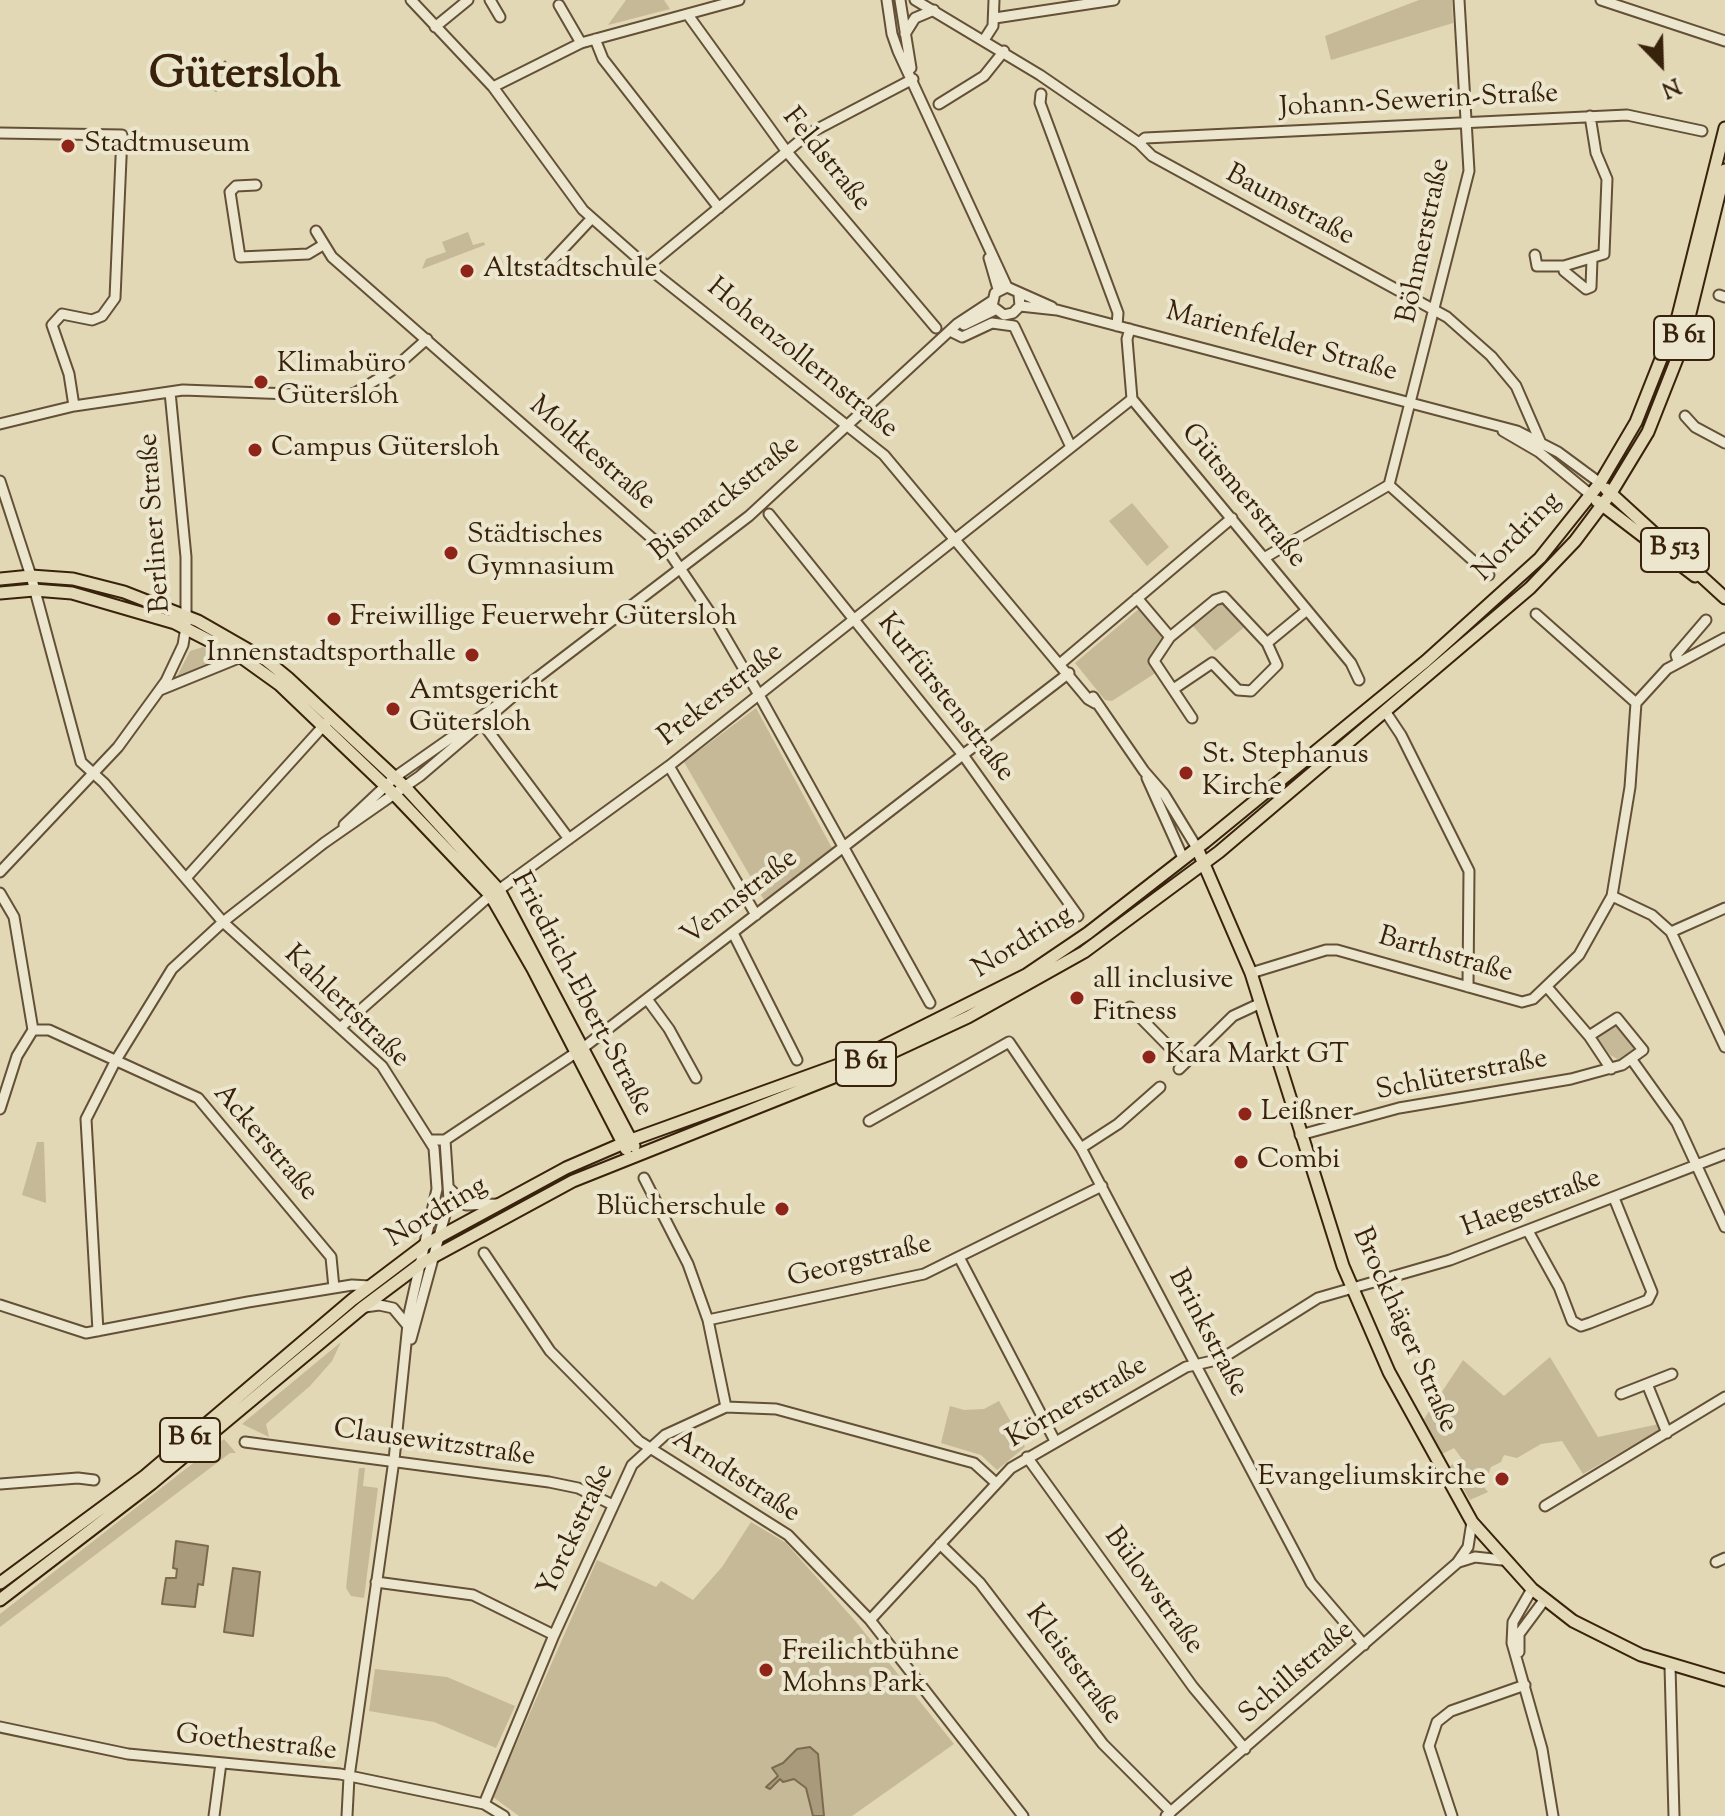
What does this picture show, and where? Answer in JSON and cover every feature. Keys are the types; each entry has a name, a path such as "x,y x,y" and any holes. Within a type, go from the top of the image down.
{"main road":[{"name":"Nordring","path":"370,1286 426,1244 498,1204 627,1142 817,1074 964,1009 1045,963 1197,848 1460,632 1540,558 1600,483 1636,422 1674,328 1725,128"},
{"name":"Nordring","path":"362,1308 422,1263 525,1205 634,1156 869,1063 968,1017 1084,952 1191,875 1530,588 1602,505 1648,432 1677,361 1725,170"},
{"name":"Marienfelder Straße","path":"1591,495 1725,598 1600,483"},
{"name":"Friedrich-Ebert-Straße","path":"0,579 31,576 97,584 187,621 266,660 400,791 495,893 634,1156"},
{"name":"Friedrich-Ebert-Straße","path":"0,593 34,590 94,598 187,621 280,685 327,722"},
{"name":"Hohenzollernstraße","path":"1197,848 1204,864"},
{"path":"1183,858 1191,875"},
{"name":"Brockhäger Straße","path":"1204,864 1251,973 1300,1135 1352,1287 1422,1437 1472,1522 1502,1560 1532,1589 1573,1621 1641,1655 1725,1680"},
{"name":"B 61","path":"0,1583 145,1476 370,1286"},
{"name":"B 61","path":"0,1600 151,1484 362,1308"}],"street":[{"name":"Hohenzollernstraße","path":"411,0 493,87 592,218 647,267 884,455 1095,703 1164,794 1197,848"},
{"path":"435,27 468,0"},
{"path":"490,0 500,17"},
{"path":"493,87 581,43 739,0"},
{"path":"887,0 892,34 1002,288 1019,300"},
{"path":"900,0 913,79"},
{"name":"Baumstraße","path":"915,0 1004,51 1139,143 1152,156 1436,310 1491,356 1516,386 1540,441"},
{"path":"984,40 995,18 994,0"},
{"path":"995,18 1068,4 1114,0"},
{"name":"Böhmerstraße","path":"1389,485 1469,171 1459,0"},
{"path":"1601,0 1725,41"},
{"path":"559,5 581,43"},
{"path":"904,37 915,18 934,10"},
{"name":"Feldstraße","path":"688,15 787,152 936,328"},
{"path":"595,39 603,59 719,208"},
{"path":"939,104 984,76 1004,51"},
{"path":"647,267 808,134 913,79"},
{"path":"1041,94 1040,103 1118,313 1117,326"},
{"name":"Johann-Sewerin-Straße","path":"1139,143 1145,138 1627,115 1702,131"},
{"path":"1535,255 1537,266 1564,266 1604,254 1607,179 1596,153 1590,116"},
{"path":"0,133 122,135 120,239 115,298 102,316 92,320 62,314 52,325 69,374 74,406"},
{"path":"256,185 236,186 230,192 240,257 308,254 323,245"},
{"path":"549,264 592,218"},
{"name":"Moltkestraße","path":"316,231 332,257 660,543 681,567 759,695 930,1003"},
{"path":"1564,266 1564,271 1586,289 1591,287 1592,259"},
{"path":"993,306 1002,288"},
{"name":"Marienfelder Straße","path":"1019,300 1493,426 1540,441 1600,483"},
{"name":"Bismarckstraße","path":"324,843 390,781 480,721 761,505 951,330 993,306 1009,315 1019,300"},
{"path":"951,330 962,337 992,323 1014,326 1071,447"},
{"path":"1130,329 1127,339 1132,399"},
{"path":"0,424 74,406 170,392 344,396 355,393 404,362 427,339"},
{"name":"Berliner Straße","path":"0,872 93,775 160,690 180,651 187,621 185,551 170,392"},
{"name":"Prekerstraße","path":"340,1028 495,893 669,766 1132,399"},
{"name":"Gütsmerstraße","path":"1132,399 1351,663 1359,680"},
{"path":"1685,416 1695,427 1725,443"},
{"name":"Marienfelder Straße","path":"1493,426 1539,452 1591,495"},
{"name":"Kahlertstraße","path":"0,481 31,576 81,762 223,922 382,1066 429,1140 436,1158 437,1179 408,1326 408,1351 349,1777 347,1816"},
{"path":"1264,558 1389,485 1489,575"},
{"name":"Kurfürstenstraße","path":"769,514 963,755 1078,916"},
{"path":"1061,663 1232,518"},
{"path":"1175,688 1154,661 1170,637 1215,600 1224,597 1267,643 1277,665 1251,691 1238,690 1212,663 1175,688 1174,694 1192,718"},
{"path":"1137,598 1170,637"},
{"path":"1267,643 1307,610"},
{"path":"1536,614 1636,703 1678,661 1725,638"},
{"path":"1678,661 1676,655 1706,620"},
{"path":"160,690 241,657"},
{"name":"Vennstraße","path":"445,1140 579,1050 1072,675"},
{"name":"Barthstraße","path":"1251,973 1326,950 1337,950 1522,1002 1533,999 1579,955 1612,896 1630,787 1636,703"},
{"path":"1385,711 1401,735 1469,871 1468,987"},
{"path":"480,721 567,841"},
{"name":"Bismarckstraße","path":"98,1331 86,1119 116,1060 168,974 223,922 324,843 400,791 480,721"},
{"path":"186,878 327,722"},
{"path":"669,766 756,915"},
{"name":"Hohenzollernstraße","path":"1144,771 1183,858"},
{"path":"0,893 14,917 33,1030 17,1056 0,1109"},
{"path":"1612,896 1652,915 1671,932 1725,1047"},
{"path":"1671,932 1725,908"},
{"path":"733,933 797,1060"},
{"path":"1547,987 1589,1036 1611,1069"},
{"path":"647,999 669,1029 696,1078"},
{"path":"1130,1007 1182,1066 1233,1016 1261,1003"},
{"path":"1589,1036 1620,1019 1643,1047 1632,1060 1677,1123 1725,1227"},
{"name":"Ackerstraße","path":"33,1030 49,1030 198,1098 331,1257 334,1288"},
{"name":"Brinkstraße","path":"869,1121 1009,1042 1081,1148 1311,1583 1364,1645"},
{"name":"Schlüterstraße","path":"1300,1135 1399,1108 1540,1085 1611,1069 1632,1060"},
{"path":"1081,1148 1118,1124 1160,1087"},
{"path":"429,1140 445,1140"},
{"name":"Kahlertstraße","path":"408,1351 441,1236 448,1187 445,1140"},
{"name":"Haegestraße","path":"1352,1287 1450,1260 1725,1154"},
{"path":"644,1178 688,1264 708,1320 726,1407"},
{"name":"Georgstraße","path":"708,1320 924,1274 960,1259 1102,1186"},
{"path":"448,1187 453,1196 466,1205 498,1204"},
{"path":"1528,1231 1559,1287 1572,1321 1581,1326 1590,1323 1648,1300 1652,1292 1614,1198"},
{"name":"Arndtstraße","path":"484,1253 550,1351 647,1447 788,1535 870,1620 1023,1816"},
{"path":"960,1259 1055,1441"},
{"name":"Nordring","path":"0,1305 77,1333 334,1288 370,1286"},
{"name":"Körnerstraße","path":"870,1620 996,1483 1027,1457 1186,1367 1221,1359 1318,1298 1352,1287"},
{"path":"362,1308 379,1305 393,1308 408,1326"},
{"path":"1621,1394 1672,1374"},
{"path":"1647,1384 1667,1433"},
{"path":"1545,1506 1725,1397"},
{"name":"Yorckstraße","path":"484,1804 554,1635 632,1465 647,1447 678,1427 726,1407 776,1409 974,1463 996,1483"},
{"name":"Clausewitzstraße","path":"245,1442 394,1460 578,1488 613,1505"},
{"name":"Bülowstraße","path":"1027,1457 1193,1687 1245,1749"},
{"path":"0,1484 78,1478 94,1480"},
{"name":"Schillstraße","path":"1169,1814 1457,1563 1468,1547 1472,1522"},
{"name":"Kleiststraße","path":"940,1544 980,1583 1035,1650 1103,1744 1169,1814"},
{"path":"1457,1563 1475,1557 1502,1560"},
{"path":"376,1582 473,1595 554,1635"},
{"path":"1532,1589 1513,1622 1512,1643 1542,1749 1553,1816"},
{"path":"1522,1672 1519,1634 1545,1599"},
{"path":"1670,1666 1674,1816"},
{"path":"1452,1816 1432,1762 1431,1732 1446,1714 1525,1685"},
{"name":"Goethestraße","path":"0,1727 128,1754 349,1777 484,1804 504,1816"},
{"path":"214,1816 221,1763"}],"shaded area":[{"path":"626,0 664,0 670,9 608,25"},
{"path":"1419,0 1452,0 1453,23 1331,60 1325,36"},
{"path":"468,232 473,245 484,242 485,245 422,269 426,259 446,252 442,242"},
{"path":"1132,503 1169,547 1147,566 1109,521"},
{"path":"1224,602 1247,625 1215,651 1192,625"},
{"path":"1140,608 1164,638 1157,672 1112,701 1105,700 1075,663"},
{"path":"203,647 228,661 174,682 190,651"},
{"path":"756,708 832,848 764,900 684,762"},
{"path":"1617,1022 1639,1048 1621,1061 1610,1055 1597,1037"},
{"path":"37,1142 44,1142 46,1203 22,1195"},
{"path":"341,1342 332,1361 310,1386 266,1424 269,1437 242,1424"},
{"path":"1550,1357 1598,1437 1659,1424 1661,1429 1583,1474 1562,1441 1541,1444 1517,1458 1504,1455 1501,1462 1491,1467 1484,1487 1488,1492 1470,1500 1450,1466 1462,1459 1454,1448 1442,1454 1424,1419 1463,1360 1504,1396"},
{"path":"999,1401 1025,1447 997,1470 981,1455 941,1443 950,1406 964,1410 984,1409"},
{"path":"224,1439 236,1453 230,1453 0,1627 0,1614"},
{"path":"359,1468 365,1468 363,1486 378,1488 364,1598 351,1596 346,1588"},
{"path":"751,1522 786,1543 857,1623 954,1744 852,1816 519,1816 493,1797 597,1560 656,1587 661,1581 693,1600 722,1567"},
{"path":"176,1541 208,1546 203,1585 198,1584 195,1607 162,1604 166,1578 176,1578 177,1569 173,1568"},
{"path":"233,1568 260,1572 253,1636 224,1632"},
{"path":"375,1669 447,1677 515,1706 496,1748 434,1722 369,1711"},
{"path":"810,1747 818,1754 824,1816 813,1816 806,1788 794,1779 783,1782 780,1779 770,1789 766,1787 778,1776 772,1768 783,1763 797,1749"}],"waterway":[{"path":"216,90 225,62"}],"place":[{"name":"Stadtmuseum","path":"68,146"},
{"name":"Altstadtschule","path":"467,271"},
{"name":"Klimabüro Gütersloh","path":"261,382"},
{"name":"Campus Gütersloh","path":"255,450"},
{"name":"Städtisches Gymnasium","path":"451,553"},
{"name":"Freiwillige Feuerwehr Gütersloh","path":"334,619"},
{"name":"Innenstadtsporthalle","path":"472,655"},
{"name":"Amtsgericht Gütersloh","path":"393,709"},
{"name":"St. Stephanus Kirche","path":"1186,773"},
{"name":"all inclusive Fitness","path":"1077,998"},
{"name":"Kara Markt GT","path":"1149,1057"},
{"name":"Leißner","path":"1245,1114"},
{"name":"Combi","path":"1241,1162"},
{"name":"Blücherschule","path":"782,1209"},
{"name":"Evangeliumskirche","path":"1502,1479"},
{"name":"Freilichtbühne Mohns Park","path":"766,1670"}],"district":[{"name":"Gütersloh","path":"245,79"}]}
